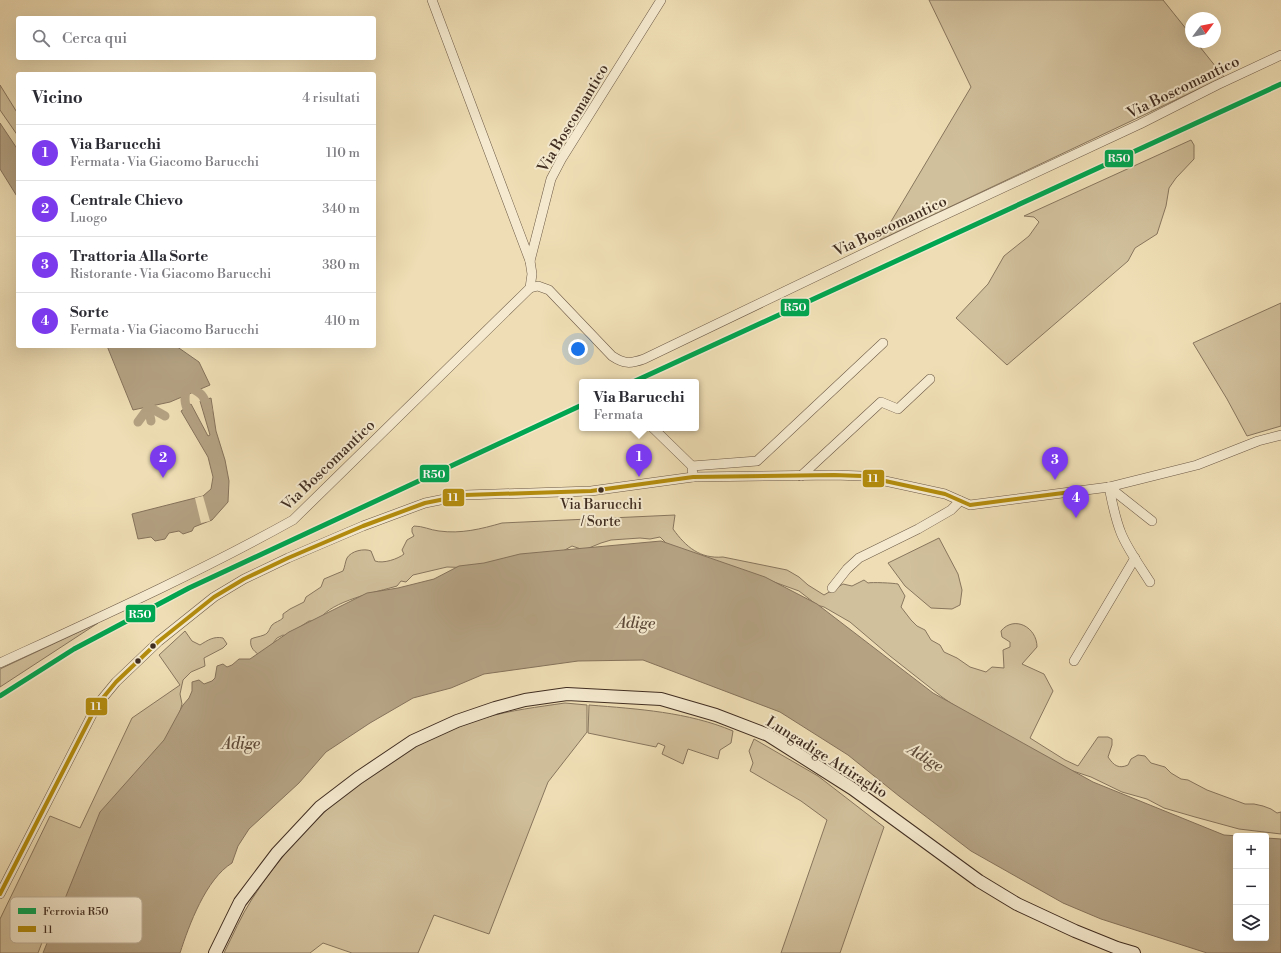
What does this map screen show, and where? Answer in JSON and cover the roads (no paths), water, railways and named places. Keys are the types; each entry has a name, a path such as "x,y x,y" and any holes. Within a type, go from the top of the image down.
{"street":[{"name":"Via Boscomantico","path":"432,0 530,261 532,274 530,288"},
{"name":"Via Boscomantico","path":"530,261 551,179 562,158 661,0"},
{"name":"Via Boscomantico","path":"0,663 70,631 246,545 292,520 530,288 538,286 549,290 612,356 620,361 631,363 644,359 1281,56"},
{"path":"692,466 757,461 884,343"},
{"path":"801,476 881,402 898,409 930,379"},
{"path":"656,431 692,466 693,477"},
{"path":"0,894 97,704 116,682 159,641 214,597 244,579 288,558 363,526 425,503 465,495 592,491 693,477 834,475 862,476 945,494 970,505 1109,487 1197,465 1258,441 1281,435"},
{"path":"1109,487 1152,521"},
{"path":"1109,487 1114,511 1121,533 1150,582"},
{"path":"832,588 847,569 859,558 918,529 951,510 960,501"},
{"path":"1074,661 1135,558"},
{"name":"Lungadige Attiraglio","path":"215,953 240,902 277,853 320,807 358,778 413,741 457,721 495,708 525,700 567,694 661,699 716,715 768,735 853,789 979,881 1017,904 1116,951 1134,953"}],"water":[{"path":"0,123 16,147 16,195 0,169"},
{"path":"108,348 179,348 199,362 210,385 170,402 133,410"},
{"path":"211,398 216,431 225,460 229,481 228,502 212,520 194,527 192,531 183,534 179,531 169,533 165,539 155,541 151,537 138,539 132,514 203,496 211,489 213,477 208,457 181,411 191,404 208,436 210,435 200,401"},
{"name":"Adige","path":"661,541 765,577 817,604 933,693 1093,782 1224,835 1233,836 1233,941 1269,941 1269,838 1281,839 1281,953 1207,953 1101,919 1063,903 971,851 848,755 780,712 643,660 578,661 484,674 451,688 413,698 370,723 326,752 299,783 249,829 238,846 232,863 223,870 206,891 188,929 180,953 43,953 47,943 142,943 142,897 66,897 100,812 164,740 183,705 189,698 192,691 192,682 199,680 204,684 212,681 215,678 217,666 223,664 227,667 239,659 250,659 289,632 367,593 398,588 434,579 459,566 484,563 520,554"}],"waterway":[{"path":"186,385 201,394 205,400 208,410"},
{"path":"187,387 185,403 192,419"},
{"path":"146,396 151,421"},
{"path":"149,407 165,416"},
{"path":"138,422 149,407"}],"rail line":[{"name":"R50","path":"640,379 1281,84"},
{"name":"R50","path":"0,696 74,649 189,588 579,406"}],"place":[{"name":"Via Barucchi","path":"639,477"},
{"name":"Centrale Chievo","path":"163,478"},
{"name":"Trattoria Alla Sorte","path":"1055,480"},
{"name":"Via Barucchi / Sorte","path":"601,490"},
{"name":"Sorte","path":"1076,518"}]}
